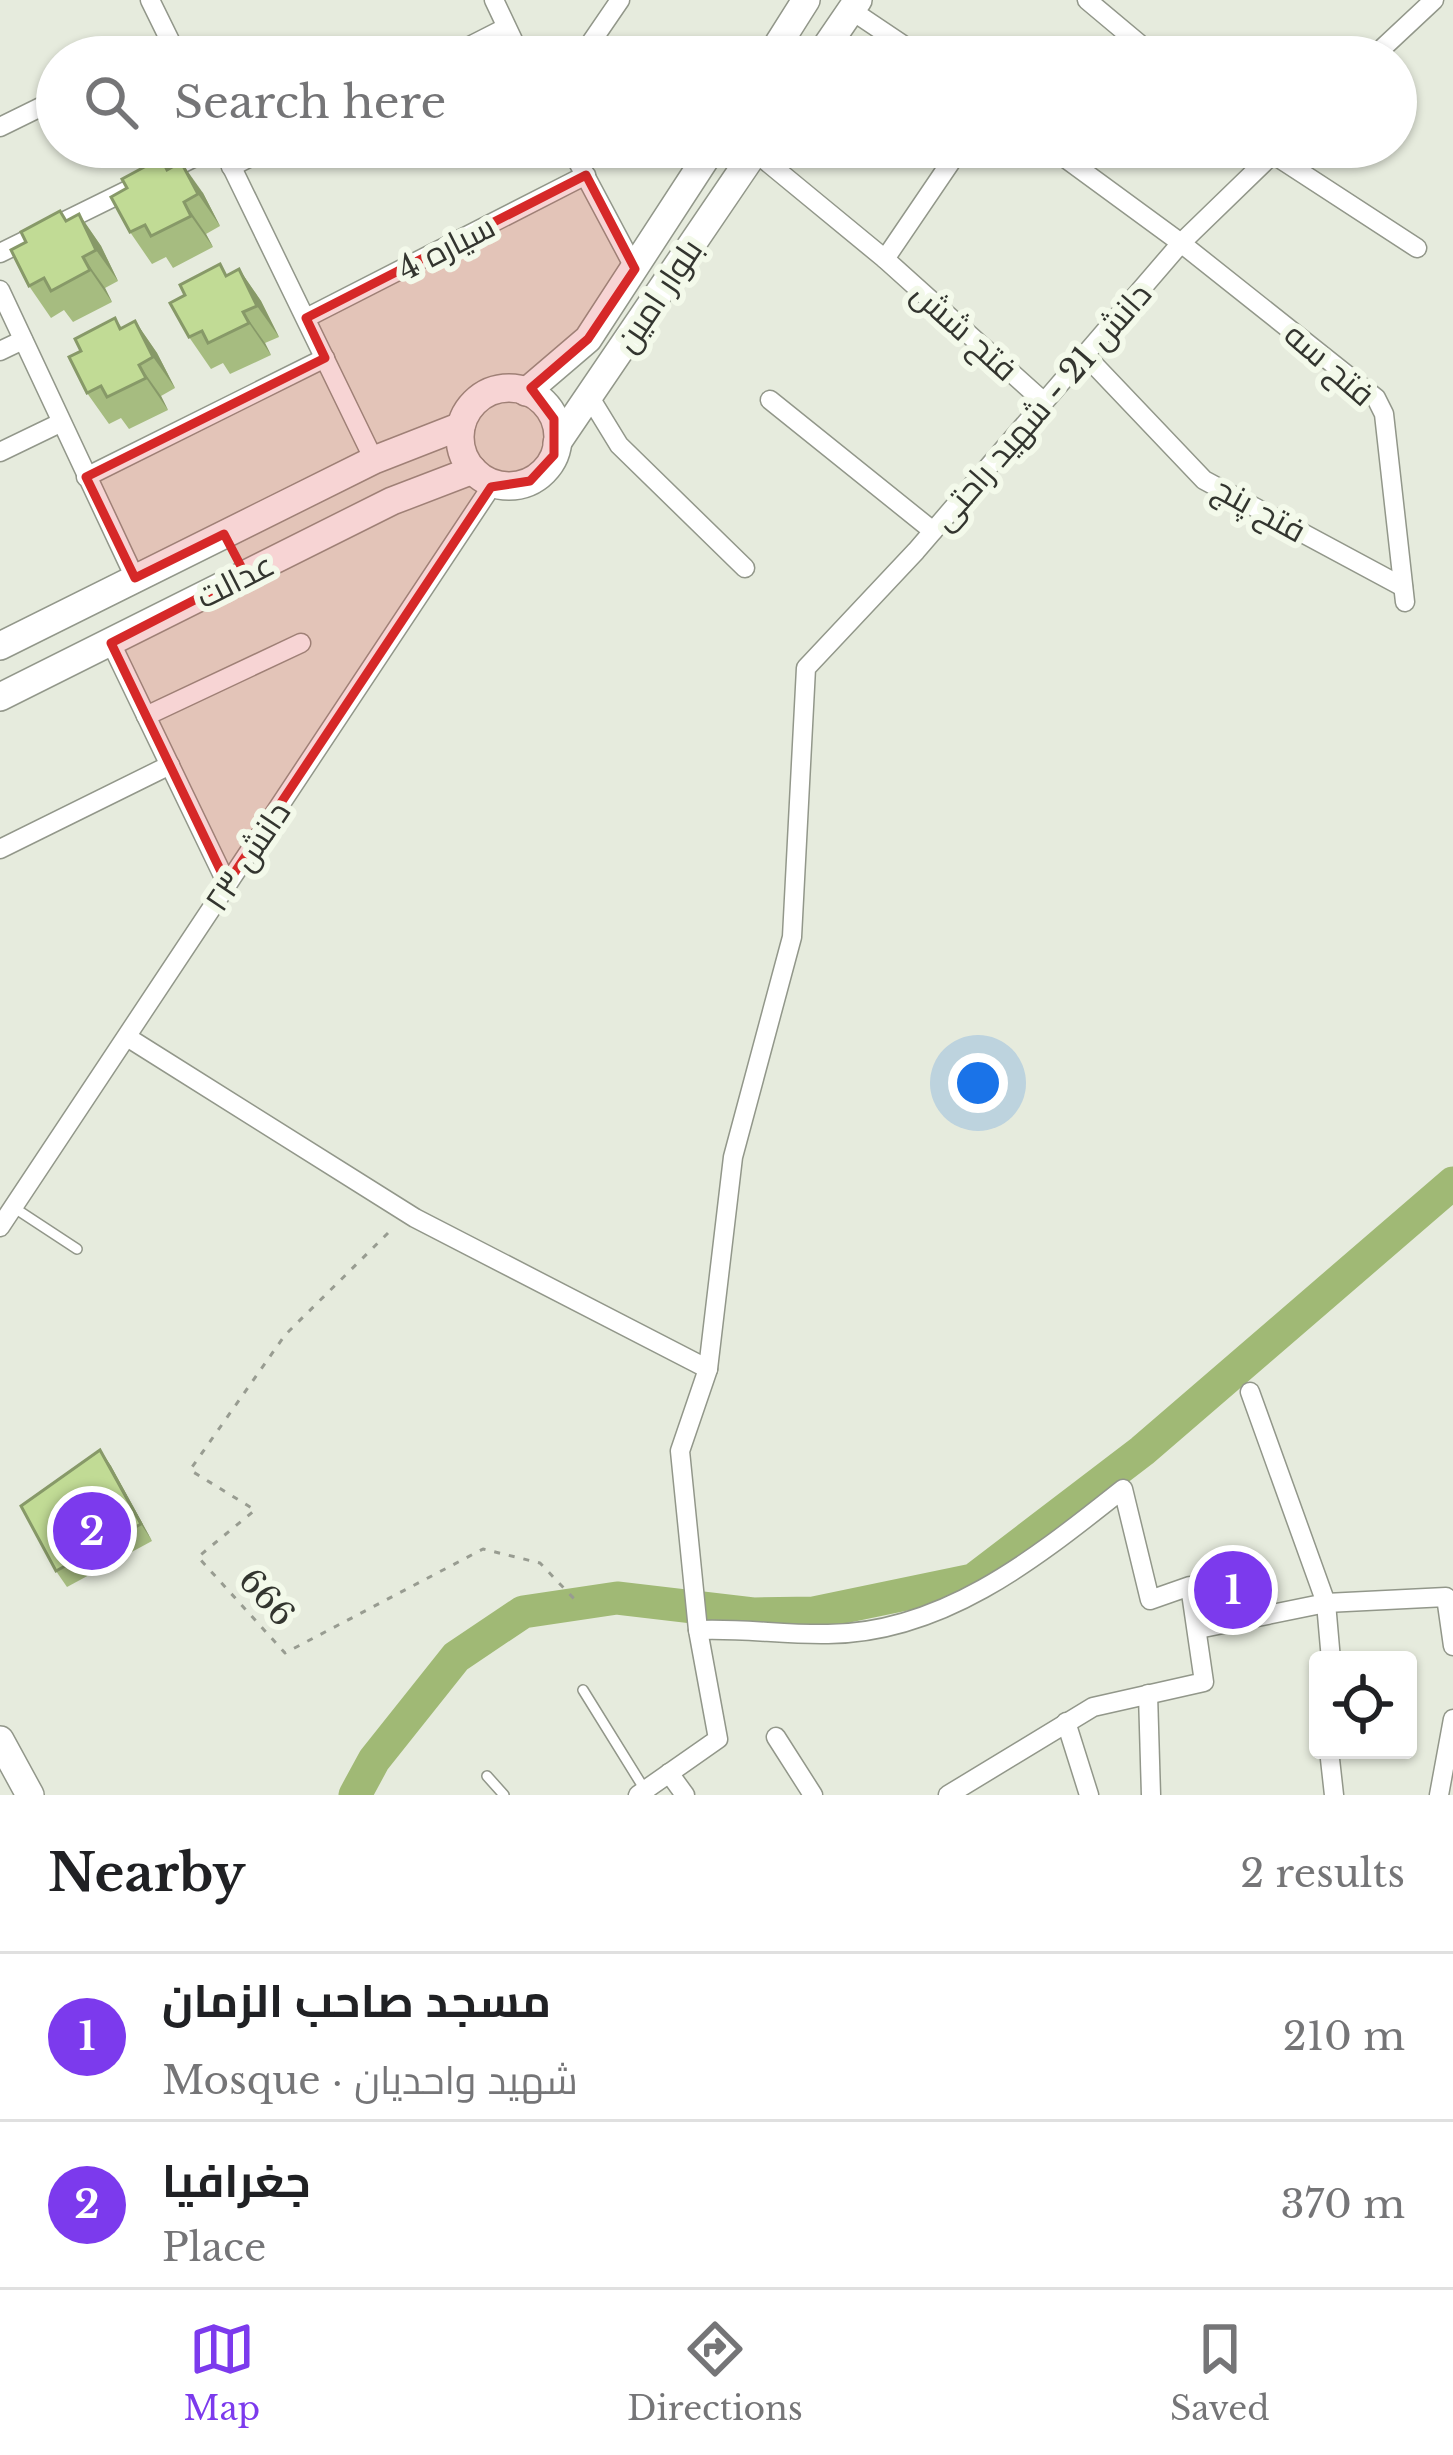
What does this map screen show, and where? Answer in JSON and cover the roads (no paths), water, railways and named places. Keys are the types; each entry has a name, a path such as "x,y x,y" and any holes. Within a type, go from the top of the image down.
{"street":[{"path":"167,36 152,5 176,0"},
{"path":"494,0 509,36"},
{"path":"595,36 620,0"},
{"path":"783,36 806,0"},
{"path":"1087,0 1130,36"},
{"path":"1395,36 1434,0"},
{"path":"834,36 855,5 894,36"},
{"path":"489,36 505,28"},
{"path":"0,127 36,109"},
{"path":"0,253 175,168"},
{"path":"231,168 374,460"},
{"path":"582,168 635,269"},
{"name":"بلوار امین","path":"526,392 588,339 700,168"},
{"name":"بلوار امین","path":"557,443 744,168"},
{"name":"فتح شش","path":"779,168 1044,402"},
{"path":"885,259 947,168"},
{"name":"فتح سه","path":"1079,168 1376,398 1384,414 1404,595"},
{"name":"دانش 21 - شهید راحتی","path":"708,1370 733,1157 792,937 806,668 933,531 1181,243 1254,168"},
{"path":"1298,168 1418,248"},
{"name":"سیاره 4","path":"306,318 586,176"},
{"path":"0,290 135,578"},
{"path":"0,351 22,340"},
{"name":"فتح پنج","path":"1085,355 1204,480 1404,595"},
{"path":"86,477 325,358"},
{"path":"566,361 568,386 589,396 619,445 745,568"},
{"path":"491,392 526,392 549,410 557,443 540,475 518,485 483,477 462,450 461,427 472,405 491,392"},
{"path":"770,400 933,531"},
{"path":"0,452 60,423"},
{"name":"عدالت","path":"0,646 374,460 461,427"},
{"name":"عدالت","path":"0,697 392,501 483,477"},
{"name":"دانش ۲۳","path":"0,1227 227,884 483,477"},
{"path":"111,643 227,884"},
{"path":"146,716 301,644"},
{"path":"0,849 170,764"},
{"path":"127,1037 415,1218 708,1370 680,1451 698,1630 718,1738 641,1792"},
{"path":"1250,1392 1327,1604 1330,1651"},
{"path":"698,1630 831,1634 913,1618 984,1590 1123,1489 1150,1600 1190,1586 1204,1682 1093,1707 947,1795"},
{"path":"1198,1629 1327,1604 1446,1597 1453,1646"},
{"path":"1148,1694 1151,1795"},
{"path":"1439,1795 1453,1719"},
{"path":"1066,1721 1089,1795"},
{"path":"776,1737 813,1795"},
{"path":"0,1740 30,1795"},
{"path":"1330,1759 1334,1795"},
{"path":"669,1773 685,1795"}],"lane":[{"path":"14,1207 77,1249"},
{"path":"583,1690 641,1792"},
{"path":"488,1776 504,1795"}],"waterway":[{"path":"355,1795 374,1760 456,1657 523,1612 617,1598 753,1614 814,1613 973,1580 1142,1451 1453,1183"}],"place":[{"name":"جغرافیا","path":"92,1531"},
{"name":"مسجد صاحب الزمان","path":"1233,1590"}]}
